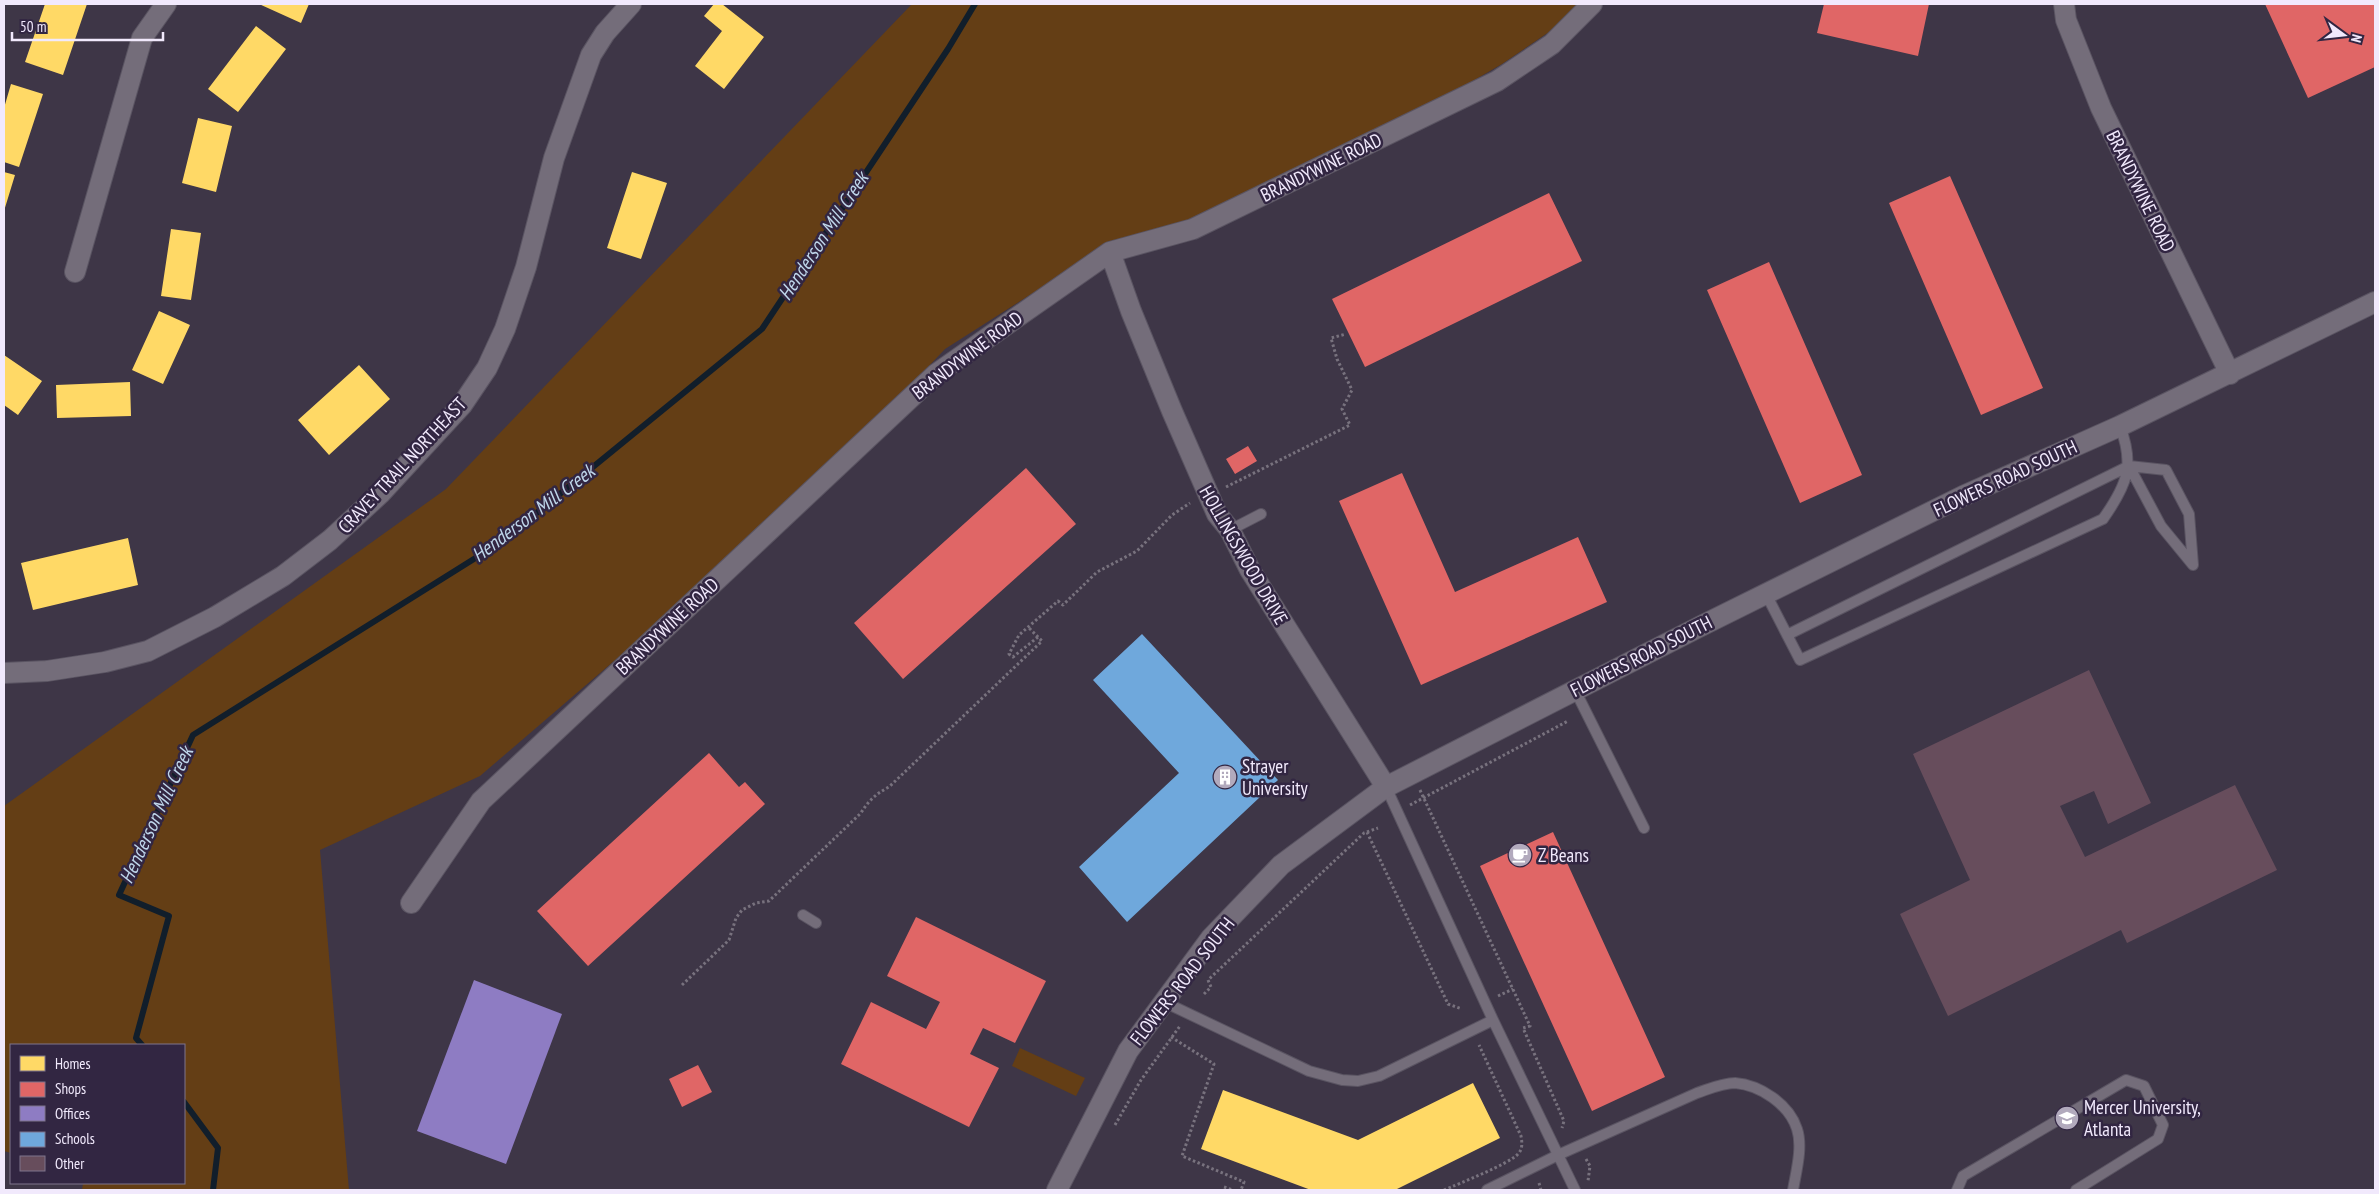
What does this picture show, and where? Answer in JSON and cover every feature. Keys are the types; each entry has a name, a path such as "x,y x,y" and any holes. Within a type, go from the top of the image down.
{"street":[{"path":"75,272 142,38 166,4"},
{"name":"CRAVEY TRAIL NORTHEAST","path":"4,673 47,670 105,662 148,651 215,617 283,576 330,540 386,487 462,405 487,368 526,267 554,158 591,55 605,34 631,4"},
{"name":"BRANDYWINE ROAD","path":"410,903 481,801 936,374 1110,252 1194,229 1497,81 1552,44 1592,4"},
{"name":"BRANDYWINE ROAD","path":"2064,4 2066,20 2101,108 2230,374"},
{"name":"HOLLINGSWOOD DRIVE","path":"1110,252 1131,311 1198,474 1217,514 1230,530 1250,570 1386,787"},
{"name":"FLOWERS ROAD SOUTH","path":"1057,1190 1128,1051 1211,938 1281,865 1386,787 1575,690 1963,496 2120,426 2375,302"}],"lane":[{"path":"1766,594 1800,660 2103,519 2124,485 2129,466 2127,446 2120,426"},
{"path":"1787,635 2129,466 2166,470 2189,514 2193,565 2162,526 2129,466"},
{"path":"1230,530 1261,514"},
{"path":"1575,690 1644,828"},
{"path":"1386,787 1493,1020 1575,1190"},
{"path":"803,915 816,922"},
{"path":"1164,1002 1309,1071 1342,1080 1358,1082 1380,1076 1493,1020"},
{"path":"1957,1190 1963,1176 2126,1080 2144,1086 2163,1125 2158,1139 2076,1190"},
{"path":"1487,1190 1558,1155 1697,1093 1716,1086 1734,1083 1759,1089 1777,1101 1790,1114 1798,1130 1799,1158 1793,1190"}],"path":[{"path":"1219,490 1350,425 1342,409 1352,390 1337,360 1331,338 1346,334"},
{"path":"1038,637 1013,657 1009,654 1019,634 1028,626 1058,601 1063,605 1097,572 1137,551 1172,515 1191,502"},
{"path":"682,985 729,940 736,918 742,910 756,903 770,900 861,813 879,792 889,787 1042,641 1028,626"},
{"path":"1407,807 1568,721"},
{"path":"1420,789 1530,1026 1518,1031"},
{"path":"1364,828 1448,1004 1462,1009"},
{"path":"1204,994 1211,987 1208,980 1367,832 1378,828"},
{"path":"1496,997 1513,989"},
{"path":"1113,1128 1141,1080 1180,1025"},
{"path":"1523,1028 1564,1121 1562,1128"},
{"path":"1171,1037 1214,1064 1182,1156 1244,1182 1241,1190"},
{"path":"1444,1190 1505,1162 1518,1154 1523,1145 1521,1136 1479,1045"},
{"path":"1584,1158 1588,1160 1590,1166 1589,1186"},
{"path":"1539,1183 1541,1190"},
{"path":"1224,1187 1233,1190"}],"shaded area":[{"path":"912,4 1590,4 1502,64 1378,136 1190,227 1074,267 945,349 805,497 480,776 320,850 349,1190 82,1190 83,1184 185,1184 185,1044 10,1044 10,1153 4,1151 4,806 446,489"},
{"path":"1020,1048 1085,1078 1076,1096 1012,1066"}],"building: Homes":[{"path":"45,4 87,4 63,75 25,62"},
{"path":"259,4 309,4 301,23"},
{"path":"714,4 722,4 764,37 724,89 695,66 722,31 704,16"},
{"path":"256,26 286,49 238,112 208,89"},
{"path":"11,84 43,94 19,167 4,162 4,108"},
{"path":"198,118 232,126 216,192 182,183"},
{"path":"4,172 15,175 4,211"},
{"path":"632,172 667,183 641,259 607,248"},
{"path":"171,229 201,233 191,300 161,296"},
{"path":"159,311 190,325 163,384 132,370"},
{"path":"4,355 42,381 18,415 4,405"},
{"path":"359,365 390,399 329,455 298,420"},
{"path":"130,382 131,416 57,418 56,385"},
{"path":"128,538 138,585 33,610 21,563"},
{"path":"1473,1083 1500,1138 1395,1190 1311,1190 1201,1149 1223,1090 1358,1140"}],"building: Shops":[{"path":"1824,4 1929,4 1918,56 1817,33"},
{"path":"2265,4 2375,4 2375,67 2308,98"},
{"path":"1950,176 2043,388 1981,415 1889,203"},
{"path":"1549,193 1582,261 1365,367 1332,299"},
{"path":"1769,262 1862,475 1800,503 1707,290"},
{"path":"1248,446 1257,461 1235,474 1226,459"},
{"path":"1026,468 1076,524 903,679 854,623"},
{"path":"1402,473 1455,592 1578,537 1607,602 1421,685 1339,501"},
{"path":"709,753 739,787 745,782 765,804 588,966 537,911"},
{"path":"1553,832 1665,1077 1592,1111 1480,866"},
{"path":"916,917 1046,981 1015,1043 983,1028 970,1054 999,1068 969,1127 841,1064 871,1002 926,1029 940,1002 887,976"},
{"path":"698,1065 712,1092 682,1107 669,1079"}],"building: Offices":[{"path":"474,980 562,1014 506,1164 417,1131"}],"building: Schools":[{"name":"Strayer University","path":"1142,634 1278,780 1127,922 1079,867 1179,773 1093,680"}],"building: Other":[{"path":"2089,670 2151,803 2108,824 2094,791 2060,806 2085,857 2235,785 2277,870 2127,943 2121,930 1948,1016 1900,914 1970,880 1913,754"}],"waterway":[{"name":"Henderson Mill Creek","path":"141,1044 136,1038 169,916 119,895 193,735 501,542 762,329 948,49 975,4"},
{"name":"Henderson Mill Creek","path":"185,1103 218,1148 213,1190"}],"place":[{"name":"Strayer University","path":"1225,777"},
{"name":"Z Beans","path":"1520,855"},
{"name":"Mercer University, Atlanta","path":"2067,1118"}]}
